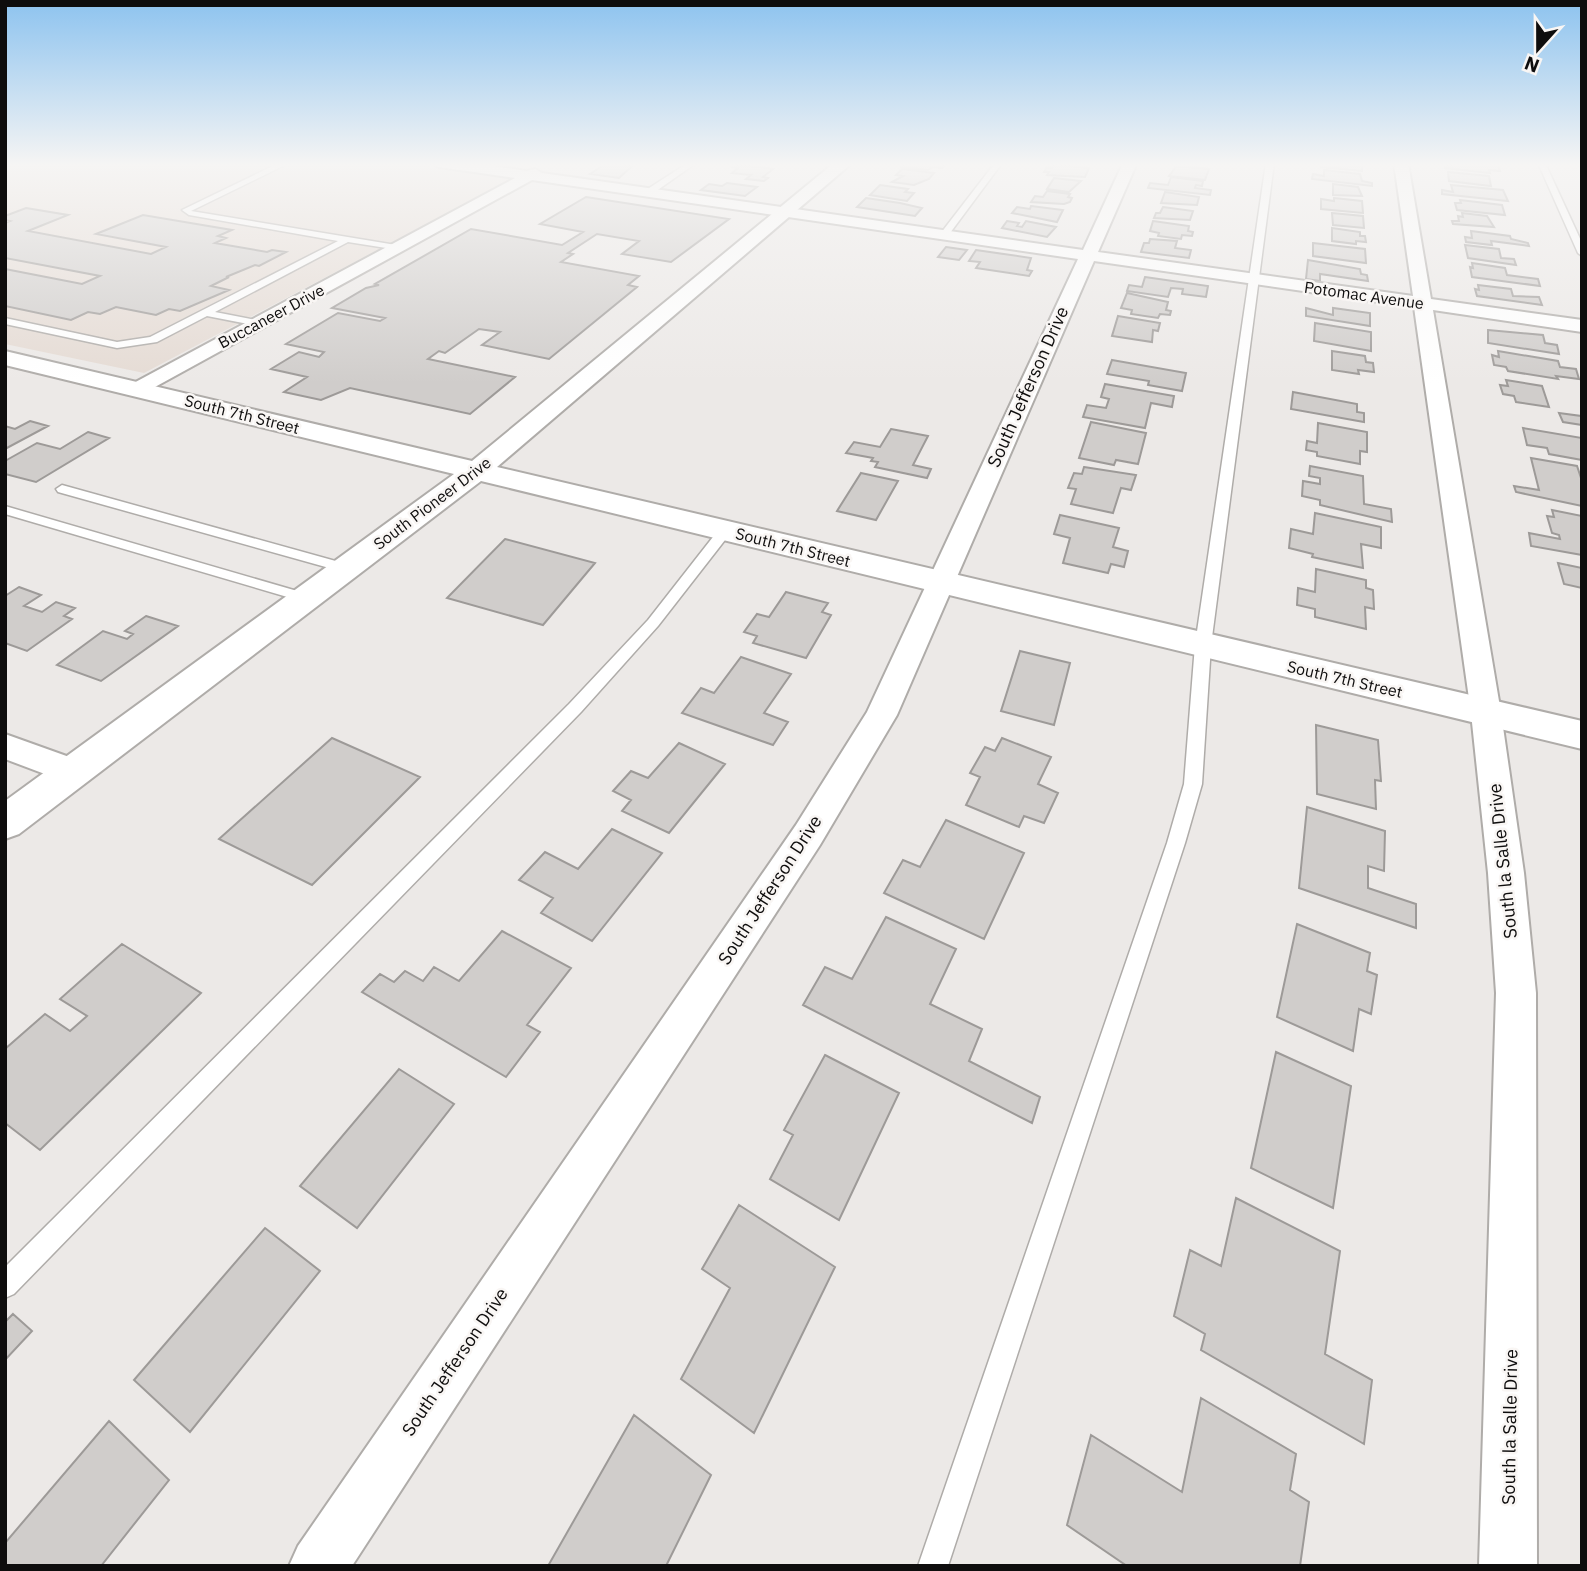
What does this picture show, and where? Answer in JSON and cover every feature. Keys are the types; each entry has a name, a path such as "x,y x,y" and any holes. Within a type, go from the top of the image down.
{"main road":[{"name":"South Pioneer Drive","path":"5,823 476,471 758,236"},
{"name":"South 7th Street","path":"5,358 1582,735"}],"street":[{"name":"Buccaneer Drive","path":"136,388 418,236"},
{"name":"Potomac Avenue","path":"953,236 1582,326"},
{"name":"South Jefferson Drive","path":"318,1566 808,835 881,715 1096,236"},
{"name":"South la Salle Drive","path":"1412,236 1486,713 1506,873 1516,992 1507,1566"},
{"path":"5,746 74,772"}],"lane":[{"path":"325,236 396,248"},
{"path":"933,1566 1176,843 1193,784 1203,645 1260,236"},
{"path":"1574,236 1582,253"},
{"path":"5,321 117,345 153,340 346,240"},
{"path":"208,313 258,323"},
{"path":"61,489 345,568"},
{"path":"5,510 306,598"},
{"path":"5,1285 575,708 653,623 725,531"}],"shaded area":[{"path":"5,236 403,236 144,373 5,344"}],"building":[{"path":"5,236 56,236 151,254 166,247 108,236 219,236 226,238 215,243 267,252 286,252 259,266 255,265 226,277 229,277 211,286 229,290 180,311 169,309 156,315 116,307 100,314 88,312 71,320 5,306 5,269 82,284 100,276 5,258"},
{"path":"458,236 513,236 562,245 576,236 593,236 568,253 573,254 561,262 639,276 628,285 637,287 549,359 482,345 500,332 479,329 445,353 439,351 428,359 515,377 470,414 350,388 321,400 284,392 307,377 271,369 299,352 319,357 324,352 286,344 338,313 380,321 385,318 332,308 366,288 379,285 375,284"},
{"path":"611,236 706,236 671,262 622,254 639,241"},
{"path":"1332,236 1365,236 1366,242 1356,241 1356,244 1332,241"},
{"path":"1510,236 1511,239 1528,243 1529,246 1491,241 1492,245 1466,242 1465,237"},
{"path":"1150,239 1177,241 1175,248 1191,250 1189,258 1141,252 1144,243 1149,243"},
{"path":"1313,243 1365,249 1366,263 1313,256"},
{"path":"1465,245 1499,249 1501,258 1514,259 1516,265 1468,258"},
{"path":"946,247 967,250 959,260 938,257"},
{"path":"976,250 1031,258 1027,270 1032,271 1029,276 976,268 980,262 969,261"},
{"path":"1308,260 1360,269 1361,274 1367,275 1368,281 1320,274 1320,281 1306,279"},
{"path":"1472,263 1505,268 1507,275 1538,279 1540,286 1472,277"},
{"path":"1145,277 1208,286 1206,297 1182,294 1183,289 1171,288 1168,297 1127,291 1129,285 1142,287"},
{"path":"1478,285 1511,289 1513,296 1539,297 1542,305 1477,296 1475,289 1479,290"},
{"path":"1127,293 1168,302 1166,310 1171,311 1170,315 1160,314 1158,318 1131,314 1132,310 1121,308"},
{"path":"1306,308 1333,315 1333,308 1370,313 1370,326 1306,316"},
{"path":"1118,316 1160,323 1158,331 1153,330 1152,342 1112,336"},
{"path":"1315,323 1371,332 1371,351 1314,341"},
{"path":"1488,330 1543,335 1545,343 1557,345 1559,354 1488,343"},
{"path":"1332,351 1365,356 1366,362 1373,363 1374,372 1358,370 1359,374 1332,370"},
{"path":"1498,351 1558,361 1560,367 1576,369 1579,379 1556,376 1558,379 1508,371 1506,367 1494,365 1492,355 1499,357"},
{"path":"1112,360 1186,373 1182,391 1148,385 1149,381 1107,374"},
{"path":"1506,380 1542,386 1549,407 1516,402 1514,396 1503,394 1500,385 1508,386"},
{"path":"1105,384 1174,396 1172,407 1151,403 1145,428 1083,417 1087,405 1106,408 1109,399 1101,397"},
{"path":"1293,392 1357,404 1357,412 1364,413 1364,422 1291,409"},
{"path":"1559,413 1581,416 1582,425 1563,422"},
{"path":"30,421 48,426 5,449 5,426 15,429"},
{"path":"1091,422 1146,433 1138,464 1116,460 1114,465 1079,458"},
{"path":"1318,423 1367,432 1367,452 1360,451 1360,464 1317,456 1317,452 1306,450 1307,441 1317,443"},
{"path":"1523,428 1582,438 1582,460 1549,454 1547,448 1527,445"},
{"path":"891,429 928,436 913,465 931,469 927,478 875,467 878,462 871,461 873,458 846,453 854,442 880,447"},
{"path":"88,432 109,438 36,482 5,474 5,461 37,443 60,449"},
{"path":"1531,458 1577,466 1582,481 1582,506 1516,492 1514,486 1539,490"},
{"path":"1310,466 1363,476 1364,504 1391,509 1392,522 1320,505 1320,500 1302,496 1303,481 1320,484 1320,478 1309,476"},
{"path":"1084,467 1136,475 1131,490 1121,488 1113,513 1071,504 1076,489 1068,488 1074,473 1082,474"},
{"path":"861,473 898,481 876,520 837,511"},
{"path":"1552,510 1582,516 1582,555 1531,546 1529,533 1560,539 1559,535 1552,533 1547,516 1554,517"},
{"path":"1315,513 1381,527 1381,548 1361,544 1363,568 1312,557 1313,554 1289,548 1291,529 1313,534"},
{"path":"1060,515 1119,528 1113,547 1128,551 1124,567 1111,564 1108,573 1063,563 1070,538 1054,534"},
{"path":"505,539 595,563 543,625 447,598"},
{"path":"1558,563 1582,568 1582,588 1564,584"},
{"path":"1316,569 1366,580 1366,588 1373,590 1374,609 1365,607 1366,629 1315,617 1315,609 1297,605 1298,588 1315,592"},
{"path":"19,587 41,595 24,606 42,612 56,602 75,608 64,616 72,619 27,651 5,643 5,596"},
{"path":"786,592 828,603 822,612 831,615 806,658 753,643 757,636 744,632 757,614 769,617"},
{"path":"146,616 178,626 101,681 57,665 103,631 127,639 133,634 125,631"},
{"path":"1020,651 1070,663 1054,725 1001,711"},
{"path":"741,657 791,674 764,713 788,722 773,745 682,713 701,688 714,693"},
{"path":"1316,725 1378,740 1381,781 1375,780 1376,809 1317,794"},
{"path":"332,738 420,777 312,885 219,839"},
{"path":"1002,738 1051,757 1038,784 1058,793 1044,823 1024,816 1019,827 966,805 980,777 970,773 985,747 995,751"},
{"path":"679,743 725,764 669,833 622,811 631,800 613,791 631,771 648,778"},
{"path":"1307,807 1385,831 1384,871 1368,866 1368,888 1416,904 1416,928 1299,888"},
{"path":"946,820 1024,853 984,939 884,893 903,860 920,867"},
{"path":"612,829 662,853 592,941 541,913 553,898 519,880 545,852 578,869"},
{"path":"886,917 956,949 930,1004 982,1029 969,1061 1040,1097 1032,1123 803,1005 825,967 852,979"},
{"path":"1297,924 1370,953 1367,971 1377,975 1371,1014 1359,1009 1353,1051 1277,1017"},
{"path":"502,931 571,968 527,1025 540,1032 506,1077 362,992 380,974 394,982 405,971 423,981 434,967 459,981"},
{"path":"122,944 201,993 40,1150 5,1123 5,1049 45,1014 70,1031 87,1016 60,999"},
{"path":"1276,1052 1351,1086 1333,1208 1251,1168"},
{"path":"825,1055 899,1093 839,1220 770,1179 793,1135 784,1130"},
{"path":"399,1069 454,1104 357,1228 300,1186"},
{"path":"1236,1198 1340,1251 1325,1354 1372,1380 1364,1444 1201,1350 1205,1334 1174,1316 1190,1250 1221,1266"},
{"path":"739,1205 835,1267 754,1433 681,1379 730,1288 702,1269"},
{"path":"265,1228 320,1271 190,1432 134,1380"},
{"path":"13,1314 32,1331 5,1360 5,1322"},
{"path":"1201,1398 1296,1454 1290,1490 1309,1502 1300,1566 1127,1566 1067,1525 1091,1435 1182,1492"},
{"path":"634,1415 711,1475 666,1566 548,1566"},
{"path":"109,1421 169,1480 101,1566 5,1566 5,1543"}]}
